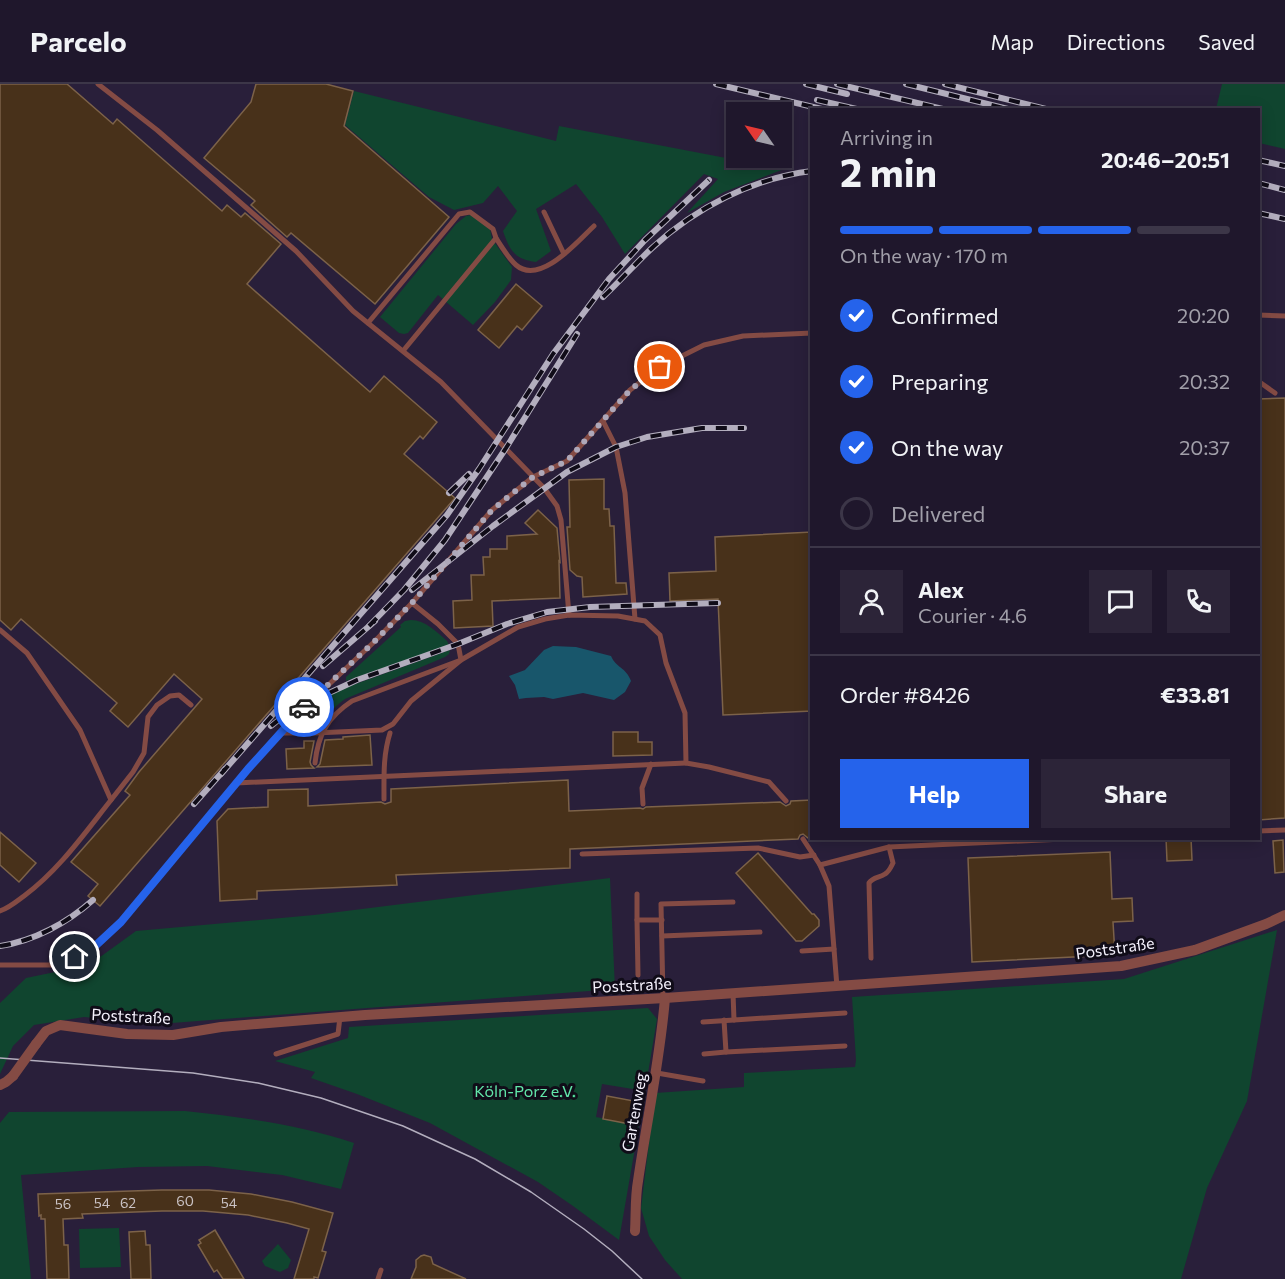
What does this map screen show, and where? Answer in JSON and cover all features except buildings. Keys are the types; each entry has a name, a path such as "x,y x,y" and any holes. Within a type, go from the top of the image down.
{"street":[{"name":"Poststraße","path":"0,1085 13,1076 46,1031 60,1025 127,1034 173,1035 221,1027 340,1017 837,987 1121,966 1196,950 1285,915"},
{"name":"Gartenweg","path":"635,1231 637,1183 657,1073 664,998"}],"lane":[{"path":"98,84 157,130 296,251 353,310 441,382 552,497 561,520 569,615"},
{"path":"368,322 459,214 470,212 493,229 495,238 516,266 529,271 546,268 594,226"},
{"path":"544,212 564,254"},
{"path":"403,351 495,238"},
{"path":"1260,315 1285,316"},
{"path":"0,965 58,965 93,948 121,922 236,783 305,706 412,603 492,510 533,477 567,461 630,390 660,367 704,345 743,336 810,333"},
{"path":"1260,382 1275,393"},
{"path":"603,421 616,447 625,493 635,619"},
{"path":"412,603 458,644 461,660"},
{"path":"384,798 386,744 393,724 411,701 461,660 518,627 544,619 569,615 618,616 645,621 660,635 666,663 685,713 686,763"},
{"path":"0,630 27,653 80,730 111,800"},
{"path":"315,763 319,740 327,723 338,710 351,701 461,660"},
{"path":"0,911 37,886 66,857 133,772 144,753 148,717 157,705 170,696 179,695 191,705"},
{"path":"280,734 374,731 382,730 393,724"},
{"path":"236,783 686,763 769,782 786,801"},
{"path":"643,804 642,788 651,764"},
{"path":"1260,831 1285,830"},
{"path":"803,839 829,886 837,987"},
{"path":"819,865 889,847 1041,840"},
{"path":"871,958 869,883 871,879 885,874 890,869 893,863 889,847"},
{"path":"582,855 758,848 800,857 813,855"},
{"path":"637,894 638,975"},
{"path":"664,998 661,903 733,902"},
{"path":"637,920 662,920"},
{"path":"662,936 760,932"},
{"path":"802,951 834,949"},
{"path":"733,993 734,1020"},
{"path":"703,1022 845,1013"},
{"path":"276,1054 338,1034 340,1017"},
{"path":"724,1020 726,1052"},
{"path":"704,1054 845,1046"},
{"path":"657,1073 703,1081"},
{"path":"378,1279 381,1270"}],"green space":[{"path":"1222,84 1285,84 1285,149 1260,143 1260,108 1216,108"},
{"path":"354,91 556,141 559,126 726,158 726,168 784,169 724,192 687,213 718,179 704,174 625,254 602,217 576,184 536,209 551,251 536,262 518,256 508,244 503,231 517,211 498,186 483,203 454,210 429,197 345,125"},
{"path":"471,215 490,229 492,239 512,267 511,280 495,302 473,325 438,295 408,333 399,333 380,317 456,224"},
{"path":"411,620 430,627 449,645 346,681 346,677 401,627 400,625"},
{"path":"450,650 445,657 345,699 319,726 304,726 302,719 304,715 325,695"},
{"path":"610,878 615,989 159,1024 84,1017 34,1025 13,1046 0,1074 0,1003 26,978 89,965 136,931 314,915"},
{"path":"1277,930 1247,1101 1207,1188 1181,1279 682,1279 665,1260 649,1236 641,1208 655,1093 744,1087 744,1073 855,1067 852,997 1124,979"},
{"name":"Köln-Porz e.V.","path":"648,1008 657,1019 645,1091 602,1084 596,1117 639,1125 619,1240 538,1182 430,1123 311,1078 315,1072 275,1061 348,1038 349,1027"},
{"path":"185,1111 270,1122 354,1143 341,1189 282,1175 207,1166 138,1167 21,1175 31,1279 0,1279 0,1123 9,1112"},
{"path":"119,1228 121,1267 80,1268 79,1229"},
{"path":"278,1244 291,1260 288,1268 280,1272 265,1266 262,1261"}],"water":[{"path":"553,646 576,647 611,656 631,681 625,692 614,700 583,693 553,699 544,697 519,699 515,685 509,676 525,670 544,650"}],"tram line":[{"path":"0,1058 193,1073 258,1083 321,1098 403,1126 475,1159 531,1192 584,1229 642,1279"}],"railway":[{"path":"716,84 818,108"},
{"path":"806,84 847,94"},
{"path":"837,84 939,108"},
{"path":"906,84 1004,108"},
{"path":"945,84 1042,108"},
{"path":"817,100 852,108"},
{"path":"1260,160 1285,166"},
{"path":"603,297 669,233 706,208 768,180 810,171"},
{"path":"221,774 447,515 553,354 609,279 645,240 709,180"},
{"path":"1260,184 1285,190"},
{"path":"1260,213 1285,219"},
{"path":"369,626 404,590 445,540 577,334"},
{"path":"412,590 493,526 567,472 616,447 647,437 702,428 744,428"},
{"path":"449,493 469,474"},
{"path":"271,726 290,711 357,680 507,624 547,612 590,607 718,603"},
{"path":"323,666 375,621"},
{"path":"194,804 225,769"},
{"path":"0,946 13,944 50,930 93,900"}],"way so far":[{"path":"304,707 412,603 492,510 533,477 567,461 630,390 660,367"}],"route":[{"path":"75,957 93,948 121,922 248,769 304,707"}]}
